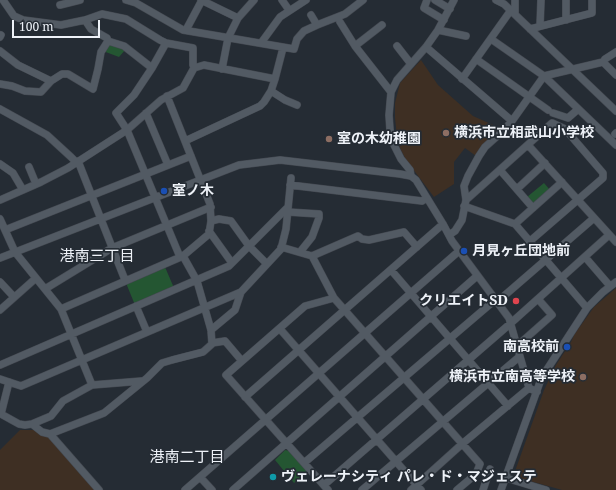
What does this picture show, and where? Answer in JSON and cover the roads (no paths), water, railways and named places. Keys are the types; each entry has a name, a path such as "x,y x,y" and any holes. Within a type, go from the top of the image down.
{"street":[{"path":"0,200 36,184 77,162 127,130 166,96 183,88 194,68 193,48 166,43 126,19 102,14 85,20 61,25 23,20 14,16 3,0"},
{"path":"60,5 70,1 80,0"},
{"path":"126,0 136,3 186,30 294,49 297,39 304,31 345,14 363,0"},
{"path":"186,30 202,0 238,18"},
{"path":"222,69 228,38 238,18 254,0"},
{"path":"282,0 289,10"},
{"path":"261,43 273,25 289,10 306,0"},
{"path":"427,0 424,8 444,20"},
{"path":"435,0 450,9"},
{"path":"411,176 410,170 401,159 394,145 390,130 389,115 391,92 397,80 426,48 444,20 454,0"},
{"path":"496,0 504,4 513,12 616,111"},
{"path":"462,79 513,12 515,0"},
{"path":"540,0 540,26"},
{"path":"566,0 566,20"},
{"path":"530,29 592,13 592,0"},
{"path":"311,15 317,25"},
{"path":"85,20 91,29 107,38 108,41 124,46 152,68"},
{"path":"340,22 355,46 391,92"},
{"path":"355,46 382,26"},
{"path":"438,30 466,36"},
{"path":"491,39 544,76 577,110 616,145"},
{"path":"0,84 12,86 25,91 41,92 51,80 62,74 68,74 93,89 101,52 108,41"},
{"path":"166,43 134,95 116,113 127,130 182,257 197,281 211,330 212,343"},
{"path":"397,46 411,64"},
{"path":"185,141 260,106 271,91 283,48"},
{"path":"426,48 512,121"},
{"path":"0,51 18,65 51,80"},
{"path":"449,236 455,231 462,220 465,203 464,186 479,156 485,147 512,121 544,76 603,62 616,52"},
{"path":"476,59 550,111 568,118 577,110"},
{"path":"603,62 616,75"},
{"path":"194,68 204,65 275,79"},
{"path":"271,91 285,100 297,105"},
{"path":"60,308 182,257 209,234 211,207 166,96"},
{"path":"0,109 47,134 77,162 125,280"},
{"path":"146,113 168,166"},
{"path":"465,203 552,123 565,130 603,173 603,178 529,242"},
{"path":"528,144 616,242"},
{"path":"5,230 191,156"},
{"path":"0,258 156,199 239,165 280,160 411,176 416,180 459,251 511,322 519,357 529,388 537,392"},
{"path":"0,164 13,174 23,190"},
{"path":"517,189 545,164"},
{"path":"29,167 36,184"},
{"path":"500,170 533,208"},
{"path":"0,379 21,386 241,292 281,247 286,229 291,181 422,201 427,198"},
{"path":"515,224 562,182"},
{"path":"465,203 515,224 587,308"},
{"path":"45,289 112,248 211,207"},
{"path":"0,365 229,266 288,210"},
{"path":"288,210 319,214 312,237 300,252"},
{"path":"304,463 450,338 594,218"},
{"path":"0,219 15,252 60,308 92,385"},
{"path":"211,221 219,219 230,221 249,246 267,264"},
{"path":"245,397 443,224"},
{"path":"209,231 232,263"},
{"path":"281,247 312,256 358,236 362,239 369,240 404,232 417,247"},
{"path":"334,298 305,306 226,375 326,488 423,399 610,235"},
{"path":"185,490 459,251"},
{"path":"312,256 334,298 480,464 476,474 456,490"},
{"path":"502,490 546,371 587,308 599,295 613,284 585,257"},
{"path":"391,270 508,406"},
{"path":"233,490 478,276"},
{"path":"0,310 36,278"},
{"path":"0,282 14,297"},
{"path":"211,330 235,310 241,292"},
{"path":"517,346 552,316 538,299"},
{"path":"136,306 147,332"},
{"path":"280,329 396,461 416,488 462,444 529,388"},
{"path":"50,434 104,413 142,382 162,363 203,352 212,343 225,341 242,361"},
{"path":"362,490 519,357"},
{"path":"9,382 0,414 19,424 25,425 32,424 51,416 63,401 92,385 142,382"},
{"path":"32,424 42,432 50,434 99,490"},
{"path":"483,490 490,469"},
{"path":"200,477 212,490"},
{"path":"506,478 531,488 546,490"}],"place":[{"name":"横浜市立相武山小学校","path":"446,133"},
{"name":"室の木幼稚園","path":"329,139"},
{"name":"室ノ木","path":"164,191"},
{"name":"月見ヶ丘団地前","path":"464,251"},
{"name":"クリエイトSD","path":"516,301"},
{"name":"南高校前","path":"567,347"},
{"name":"横浜市立南高等学校","path":"583,377"},
{"name":"ヴェレーナシティ パレ・ド・マジェステ","path":"273,477"}],"district":[{"name":"港南三丁目","path":"97,257"},
{"name":"港南二丁目","path":"187,458"}]}
